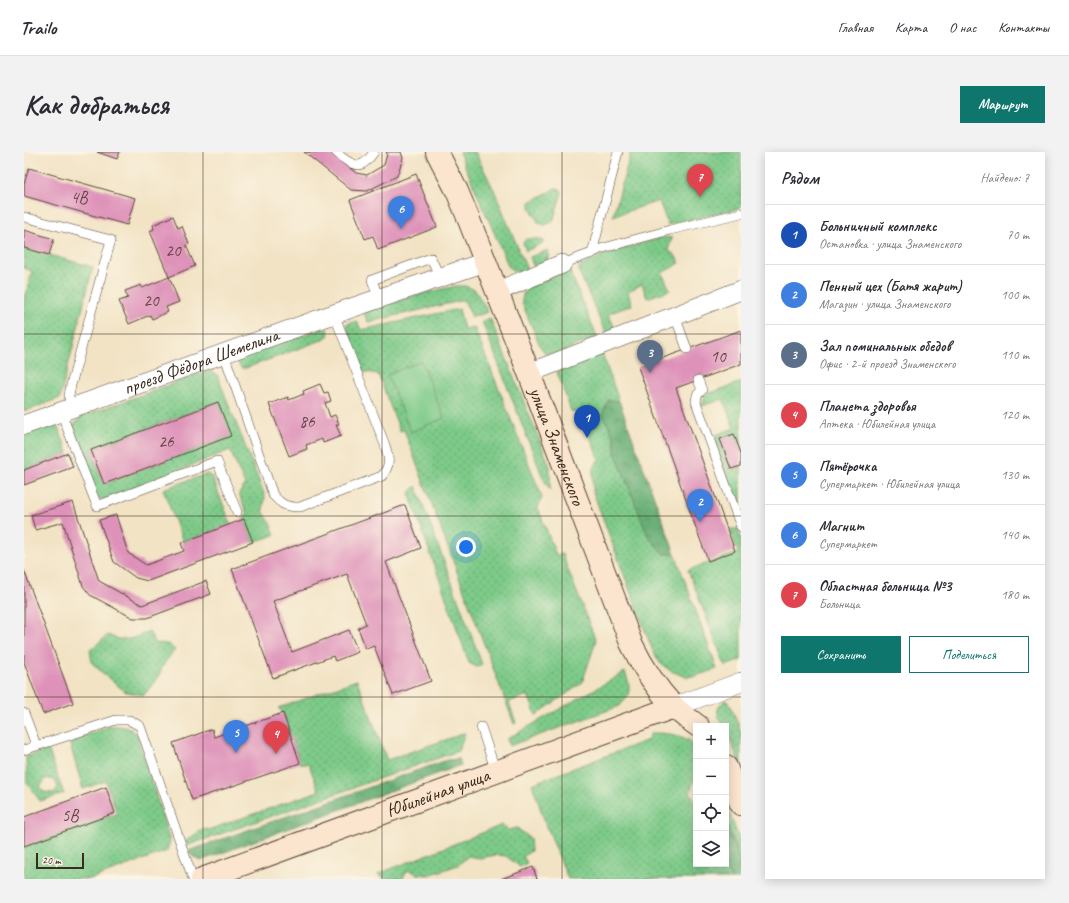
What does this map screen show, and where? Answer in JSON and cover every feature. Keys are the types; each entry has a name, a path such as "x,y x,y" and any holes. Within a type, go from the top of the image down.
{"main road":[{"name":"улица Знаменского","path":"438,152 457,191 485,262 631,643 643,667 674,707 694,723"},
{"name":"Юбилейная улица","path":"202,879 674,707"},
{"path":"729,774 741,804"}],"street":[{"name":"проезд Фёдора Шемелина","path":"24,426 334,314 485,262"},
{"path":"496,292 562,264"},
{"path":"528,372 741,290"},
{"path":"674,707 741,682"}],"lane":[{"path":"336,152 357,165 363,164 374,152"},
{"path":"592,253 618,152"},
{"path":"562,264 592,253 600,248 741,213"},
{"path":"24,217 111,240 66,411 97,506 218,461 237,512"},
{"path":"224,354 273,495 281,503 290,507 300,507 382,476 388,469 389,457 386,445 334,314"},
{"path":"675,316 687,349"},
{"path":"698,380 702,390 696,395 696,402 741,527"},
{"path":"24,713 36,745"},
{"path":"24,750 116,720 129,720 140,726 193,879"},
{"path":"481,727 496,772"}],"green space":[{"path":"459,152 475,152 494,190 528,272 516,272 508,265"},
{"path":"631,152 741,152 741,208 668,225 659,201 613,216"},
{"path":"556,188 560,189 562,192 553,221 545,225 538,222 530,207 530,202"},
{"path":"664,237 672,238 668,250 675,255 680,263 662,273 670,290 647,298 642,284 628,292 632,305 608,314 616,330 606,334 579,272 579,267 602,255"},
{"path":"526,239 540,239 545,242 526,251 523,243"},
{"path":"24,248 93,267 60,398 24,412 24,301 32,271 24,268"},
{"path":"548,250 548,258 546,263 533,266 530,257"},
{"path":"569,269 597,337 553,355 545,353 540,346 522,303 523,297 527,288"},
{"path":"456,286 465,286 475,290 488,312 472,317 464,300 368,322 363,311 425,293"},
{"path":"459,309 464,329 474,327 542,497 538,508 556,555 562,554 596,641 582,683 536,715 528,695 509,702 516,723 514,724 404,430 400,431 378,374 361,371 346,324 357,321 361,330"},
{"path":"490,318 550,466 550,490 543,478 482,322"},
{"path":"324,328 327,329 329,333 328,336 322,340 246,368 241,368 238,363 237,360 240,357"},
{"path":"601,350 619,401 608,400 603,414 615,439 615,452 663,554 675,554 717,669 695,676 686,677 671,671 660,663 652,649 593,492 593,469 599,459 580,413 571,411 557,372"},
{"path":"421,361 444,418 411,432 387,375"},
{"path":"207,371 217,375 265,496 263,511 270,522 275,535 253,542 244,519 247,514 239,494 245,485 230,450 104,500 100,499 95,494 72,433 72,427 81,417","holes":["218,402 230,436 104,484 91,450"]},
{"path":"741,382 741,453 720,439 731,469 741,466 741,508 738,506 713,436 734,428 723,399 702,406 705,395"},
{"path":"608,400 619,401 675,554 663,554 648,536 615,452 615,439 603,414"},
{"path":"51,422 59,429 68,453 24,470 24,432"},
{"path":"207,474 212,477 231,524 183,542 163,489"},
{"path":"416,486 482,664 477,667 469,663 409,493"},
{"path":"730,529 738,529 741,538 741,660 725,666 688,570 738,553"},
{"path":"149,631 155,643 168,644 175,650 165,662 157,679 144,695 126,692 92,663 90,650 108,635 120,639 129,639"},
{"path":"625,672 629,692 625,700 617,707 509,746 507,739"},
{"path":"357,680 387,760 465,733 458,751 186,846 186,841 204,828 208,830 319,791 309,765 300,763 283,713 278,708"},
{"path":"725,700 730,704 741,732 741,766 729,737 729,723 722,723 718,715 718,709"},
{"path":"111,726 122,726 129,728 137,735 170,841 167,851 90,879 24,879 24,847 117,814 106,781 83,789 69,741"},
{"path":"651,733 663,733 680,736 693,743 693,782 690,793 693,798 693,867 727,867 731,879 568,879 532,784 648,740"},
{"path":"48,749 64,794 40,801 27,783 26,757","holes":["46,778 54,780 58,787 54,793 44,792 40,787"]},
{"path":"459,759 461,765 200,861 188,851 447,760"},
{"path":"729,812 741,844 741,869 735,845 729,831"},
{"path":"502,825 508,830 517,828 530,838 531,851 523,856 527,863 520,867 506,856 496,855 480,858 468,856 458,865 429,875 418,874 409,870 405,873 403,879 386,879 378,874"},
{"path":"729,832 734,844 741,872 741,879 731,879 727,867 729,867"}],"building":[{"path":"97,152 120,152 117,159"},
{"path":"304,152 330,152 356,173 367,175 384,165 387,154 386,152 401,152 403,158 397,176 367,191 351,190"},
{"path":"29,168 135,198 127,225 24,196 24,184"},
{"path":"416,174 437,227 378,250 373,236 365,239 350,200"},
{"path":"173,216 178,228 182,226 189,244 186,245 195,266 169,277 150,231 154,229 153,225"},
{"path":"24,230 54,239 49,255 24,248"},
{"path":"169,277 179,302 166,307 168,312 152,319 150,315 129,324 119,301 128,298 125,291 141,285 142,288"},
{"path":"741,330 741,364 676,388 735,551 708,561 638,367"},
{"path":"320,384 324,393 328,392 331,401 325,403 330,417 335,415 339,424 336,425 341,436 323,443 322,439 306,445 307,449 289,456 269,404 288,397 289,400 304,394 303,391"},
{"path":"218,402 231,436 104,484 91,450"},
{"path":"734,434 741,453 741,466 731,469 720,439"},
{"path":"68,453 73,467 24,485 24,470"},
{"path":"73,502 99,581 142,605 206,581 211,594 147,618 133,618 90,595 83,586 63,522 35,530 31,515"},
{"path":"405,505 421,548 386,562 431,681 393,695 374,646 366,649 358,628 366,624 347,574 273,601 292,652 349,630 358,652 335,661 333,656 273,678 232,569"},
{"path":"116,515 128,553 146,565 184,551 181,543 244,519 253,542 148,581 136,578 114,562 99,520"},
{"path":"24,570 73,703 43,714 24,662"},
{"path":"283,713 300,763 192,800 173,743 212,729 214,737"},
{"path":"106,787 115,813 24,846 24,817"},
{"path":"533,867 537,879 501,879"}],"place":[{"name":"Областная больница №3","path":"700,197"},
{"name":"Магнит","path":"401,229"},
{"name":"Зал поминальных обедов","path":"650,373"},
{"name":"Больничный комплекс","path":"587,438"},
{"name":"Пенный цех (Батя жарит)","path":"700,522"},
{"name":"Пятёрочка","path":"236,753"},
{"name":"Планета здоровья","path":"276,754"}]}
